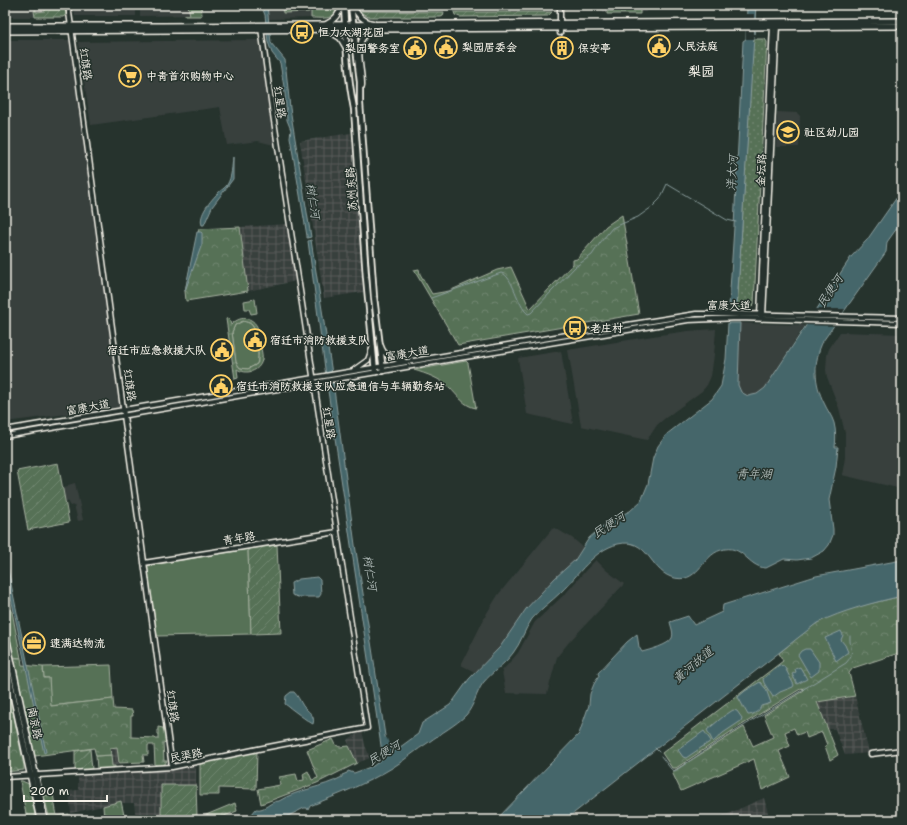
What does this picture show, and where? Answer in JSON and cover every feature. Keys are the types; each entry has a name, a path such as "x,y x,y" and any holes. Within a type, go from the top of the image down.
{"main road":[{"name":"苏州东路","path":"343,5 350,88 354,109 366,277 375,370"},
{"name":"苏州东路","path":"352,5 353,27 360,82 360,103 374,297 383,368"},
{"path":"5,26 72,28 375,26 560,28 902,21"},
{"path":"775,24 902,26"},
{"path":"5,31 72,28"},
{"name":"南京路","path":"5,631 33,775 40,820"},
{"name":"南京路","path":"5,658 45,820"}],"street":[{"name":"红旗路","path":"68,5 125,413 172,767"},
{"path":"346,49 340,38 324,27 336,17 343,5 352,5 360,16 375,26 366,33 360,43 359,50 362,78 360,103"},
{"path":"560,5 560,28"},
{"name":"金坛路","path":"761,316 775,24"},
{"name":"红星路","path":"261,27 336,532 367,728"},
{"name":"富康大道","path":"546,341 570,334 696,314 902,323"},
{"name":"富康大道","path":"5,436 125,413 410,363 546,341 571,340 688,320 761,316"},
{"name":"富康大道","path":"782,317 840,316 902,318"},
{"path":"570,334 571,340"},
{"path":"348,372 362,365 368,360 371,353 373,340"},
{"path":"379,340 382,351 388,356 395,360 410,363"},
{"name":"富康大道","path":"314,380 348,372 375,370"},
{"name":"富康大道","path":"5,430 125,413"},
{"name":"青年路","path":"144,563 336,532"},
{"name":"民渠路","path":"5,777 172,767 367,728"},
{"path":"871,754 902,750"}],"shaded area":[{"path":"5,5 65,5 66,15 63,17 5,17"},
{"path":"73,5 136,5 136,16 75,16"},
{"path":"140,5 193,5 194,15 140,16"},
{"path":"267,5 311,5 311,18 269,19"},
{"path":"603,5 647,5 647,12 603,12"},
{"path":"5,40 71,40 121,407 5,422"},
{"path":"259,40 274,145 258,141 227,145 220,107 91,125 78,42"},
{"name":"社区幼儿园","path":"777,112 797,113 800,116 799,147 776,147"},
{"path":"351,133 357,191 363,292 324,298 300,141"},
{"path":"288,224 296,281 248,291 240,227"},
{"path":"740,323 805,325 765,388 753,396 748,396 741,392 738,385"},
{"path":"716,329 711,376 707,385 702,391 657,425 647,440 581,426 568,350 688,331"},
{"path":"840,332 902,334 902,489 842,475 845,458 845,433 839,408 827,377 826,370 829,349"},
{"path":"561,351 573,424 527,414 518,358"},
{"path":"75,483 83,520 78,521 74,505 70,506 69,502 60,499 59,492 68,487 68,485"},
{"path":"555,528 572,538 583,547 575,560 526,609 506,640 475,672 461,665 487,613 498,595 552,529"},
{"path":"596,560 624,584 569,642 557,657 547,694 506,693 502,671 518,653 535,622 566,593"},
{"path":"855,696 869,753 845,755 835,729 828,729 817,702"},
{"path":"362,731 370,758 357,763 347,740"},
{"path":"117,747 119,765 112,766 110,748"},
{"path":"196,765 196,785 161,785 161,820 136,820 134,803 121,802 71,813 69,791 78,790 78,775 173,769"},
{"path":"764,798 770,820 714,820 730,813"}],"green space":[{"path":"50,5 65,5 66,15 63,17 35,17 34,11 45,11 45,9"},
{"path":"188,5 201,5 202,15 185,16 190,15"},
{"path":"282,5 309,5 309,12 283,13"},
{"path":"311,5 337,5 335,14 328,18 311,18"},
{"path":"626,5 640,5 640,14 607,14 607,11 625,11"},
{"path":"359,11 444,12 443,16 441,17 368,17"},
{"path":"454,12 552,12 548,16 460,17 455,15"},
{"path":"753,39 765,39 767,42 754,304 749,309 737,309"},
{"path":"622,215 639,314 458,345 414,270 419,269 420,274 432,294 449,291 497,270 511,267 530,309 573,264 573,260 577,259 606,226"},
{"path":"240,227 248,291 186,301 185,291 199,229"},
{"path":"255,299 257,313 251,314 249,309 245,309 244,301"},
{"path":"229,318 231,325 238,320 246,318 253,321 258,329 262,354 262,360 255,370 244,372 237,369 238,378 235,379 226,319","holes":["243,321 252,325 257,338 258,361 257,364 248,369 240,368 236,362 232,332 235,325"]},
{"path":"243,321 249,323 254,328 258,344 257,364 248,369 240,368 236,364 232,332 235,325"},
{"path":"466,361 468,363 476,408 465,403 441,381 414,370"},
{"path":"58,463 69,522 28,530 17,471"},
{"path":"277,545 281,633 251,634 248,549"},
{"path":"248,549 251,634 157,636 147,566"},
{"path":"5,576 21,658 13,657 5,620"},
{"path":"902,596 902,652 853,668 849,673 855,696 817,702 838,755 830,760 825,746 827,745 822,732 807,738 805,732 797,735 794,728 785,732 790,746 779,751 790,777 762,790 754,759 681,791 672,772 744,727 753,746 773,737 764,715 804,690 802,688 732,731 676,768 672,768 662,753 783,661 779,653 817,623 837,613"},
{"path":"14,658 21,658 22,665 43,667 44,678 49,678 51,706 113,699 114,709 132,710 133,716 131,716 131,737 158,739 158,727 163,728 166,742 163,743 164,761 167,761 166,763 162,765 155,765 154,745 148,745 148,755 143,755 144,762 119,763 117,747 110,748 111,755 96,756 94,748 35,756"},
{"path":"111,665 113,699 50,706 49,678 44,678 43,667"},
{"path":"5,674 24,770 5,772 5,768 10,768 5,744"},
{"path":"333,739 336,745 340,747 349,746 357,763 317,783 261,804 258,789 280,785 279,777 296,774 298,781 304,780 303,774 308,771 312,780 318,778 307,750"},
{"path":"90,749 92,769 75,770 75,751"},
{"path":"257,751 256,789 219,788 219,795 200,795 200,763"},
{"path":"111,755 112,766 115,766 115,768 97,769 96,756"},
{"path":"20,781 29,784 36,820 27,820"},
{"path":"161,785 196,785 197,817 186,820 161,820"},
{"path":"53,794 57,816 69,814 69,820 50,820 44,796"},
{"path":"121,801 125,820 104,820 103,806"},
{"path":"235,803 237,811 214,820 186,820 206,815"}],"water":[{"path":"261,5 267,5 271,43 285,60 290,108 311,237 307,238 290,137 291,130 287,120 285,93 280,63 272,53 268,42 265,15"},
{"path":"747,5 756,5 737,306 729,306 743,41 746,39"},
{"path":"233,157 233,179 212,207 204,225 202,225 201,221 203,212 215,196 229,182 232,171"},
{"name":"青年湖","path":"902,190 902,221 887,242 886,252 823,341 816,365 818,388 834,423 836,435 835,447 838,447 836,467 829,500 833,535 829,545 824,551 811,558 797,560 784,559 766,568 754,564 740,552 735,550 721,550 714,553 693,574 680,579 671,577 664,573 642,549 636,545 628,543 609,547 586,564 561,592 535,615 513,653 483,683 469,711 453,726 382,774 310,806 308,810 307,808 304,808 280,820 235,820 252,814 256,809 262,809 286,797 334,781 342,777 342,775 348,771 354,773 373,766 383,759 328,391 308,241 311,240 331,367 355,545 388,756 418,734 422,723 450,705 469,679 500,647 526,609 555,578 575,560 589,538 609,521 630,511 641,501 648,484 653,458 658,446 667,434 712,399 721,386 726,359 728,323 740,323 738,385 741,392 748,396 757,394 765,388 851,257 867,240"},
{"path":"197,232 202,233 202,244 185,291"},
{"path":"5,555 46,752 44,753 5,569"},
{"name":"黄河故道","path":"902,560 902,596 869,604 827,618 817,623 565,820 496,820 579,734 589,705 590,694 599,676 598,673 627,642 637,634 639,647 642,652 670,641 673,634 670,622 688,616 694,625 722,612 723,605 816,576"},
{"path":"317,577 320,580 321,594 319,597 298,597 292,595 291,583 299,579"},
{"path":"841,631 843,635 841,640 848,652 836,661 825,638"},
{"path":"805,649 810,649 819,662 819,671 811,677 798,655"},
{"path":"779,665 784,666 794,685 793,687 780,692 773,697 763,679"},
{"path":"800,667 807,679 797,684 792,674 796,672 795,669"},
{"path":"760,682 766,689 771,703 761,706 759,710 748,715 738,697"},
{"path":"291,692 294,692 303,706 311,714 314,721 313,724 285,704 286,696"},
{"path":"733,710 737,711 742,718 741,721 713,742 707,730"},
{"path":"704,731 711,741 686,758 683,757 678,750"}],"pier":[{"path":"746,14 754,14 754,39 746,39"},
{"path":"814,309 845,309 836,326 805,325"}],"waterway":[{"path":"431,298 501,273 509,279 524,310 528,314 531,313 575,267 592,255 612,228 638,217 652,207 660,199 667,184 727,220 736,222"},
{"path":"661,756 671,769 675,771 719,741 846,663 851,656 850,636"},
{"name":"树仁河","path":"385,740 392,761"},
{"path":"655,748 659,752"}],"place":[{"name":"恒力太湖花园","path":"302,32"},
{"name":"人民法庭","path":"659,46"},
{"name":"梨园居委会","path":"446,47"},
{"name":"梨园警务室","path":"415,48"},
{"name":"保安亭","path":"562,48"},
{"name":"中青首尔购物中心","path":"130,76"},
{"name":"社区幼儿园","path":"788,132"},
{"name":"老庄村","path":"575,328"},
{"name":"宿迁市消防救援支队","path":"255,340"},
{"name":"宿迁市应急救援大队","path":"222,350"},
{"name":"宿迁市消防救援支队应急通信与车辆勤务站","path":"221,386"},
{"name":"速满达物流","path":"34,643"}],"district":[{"name":"梨园","path":"701,71"}],"water label":[{"name":"洋大河","path":"732,173"},
{"name":"民便河","path":"830,291"},
{"name":"民便河","path":"609,525"},
{"name":"民便河","path":"384,753"}]}
